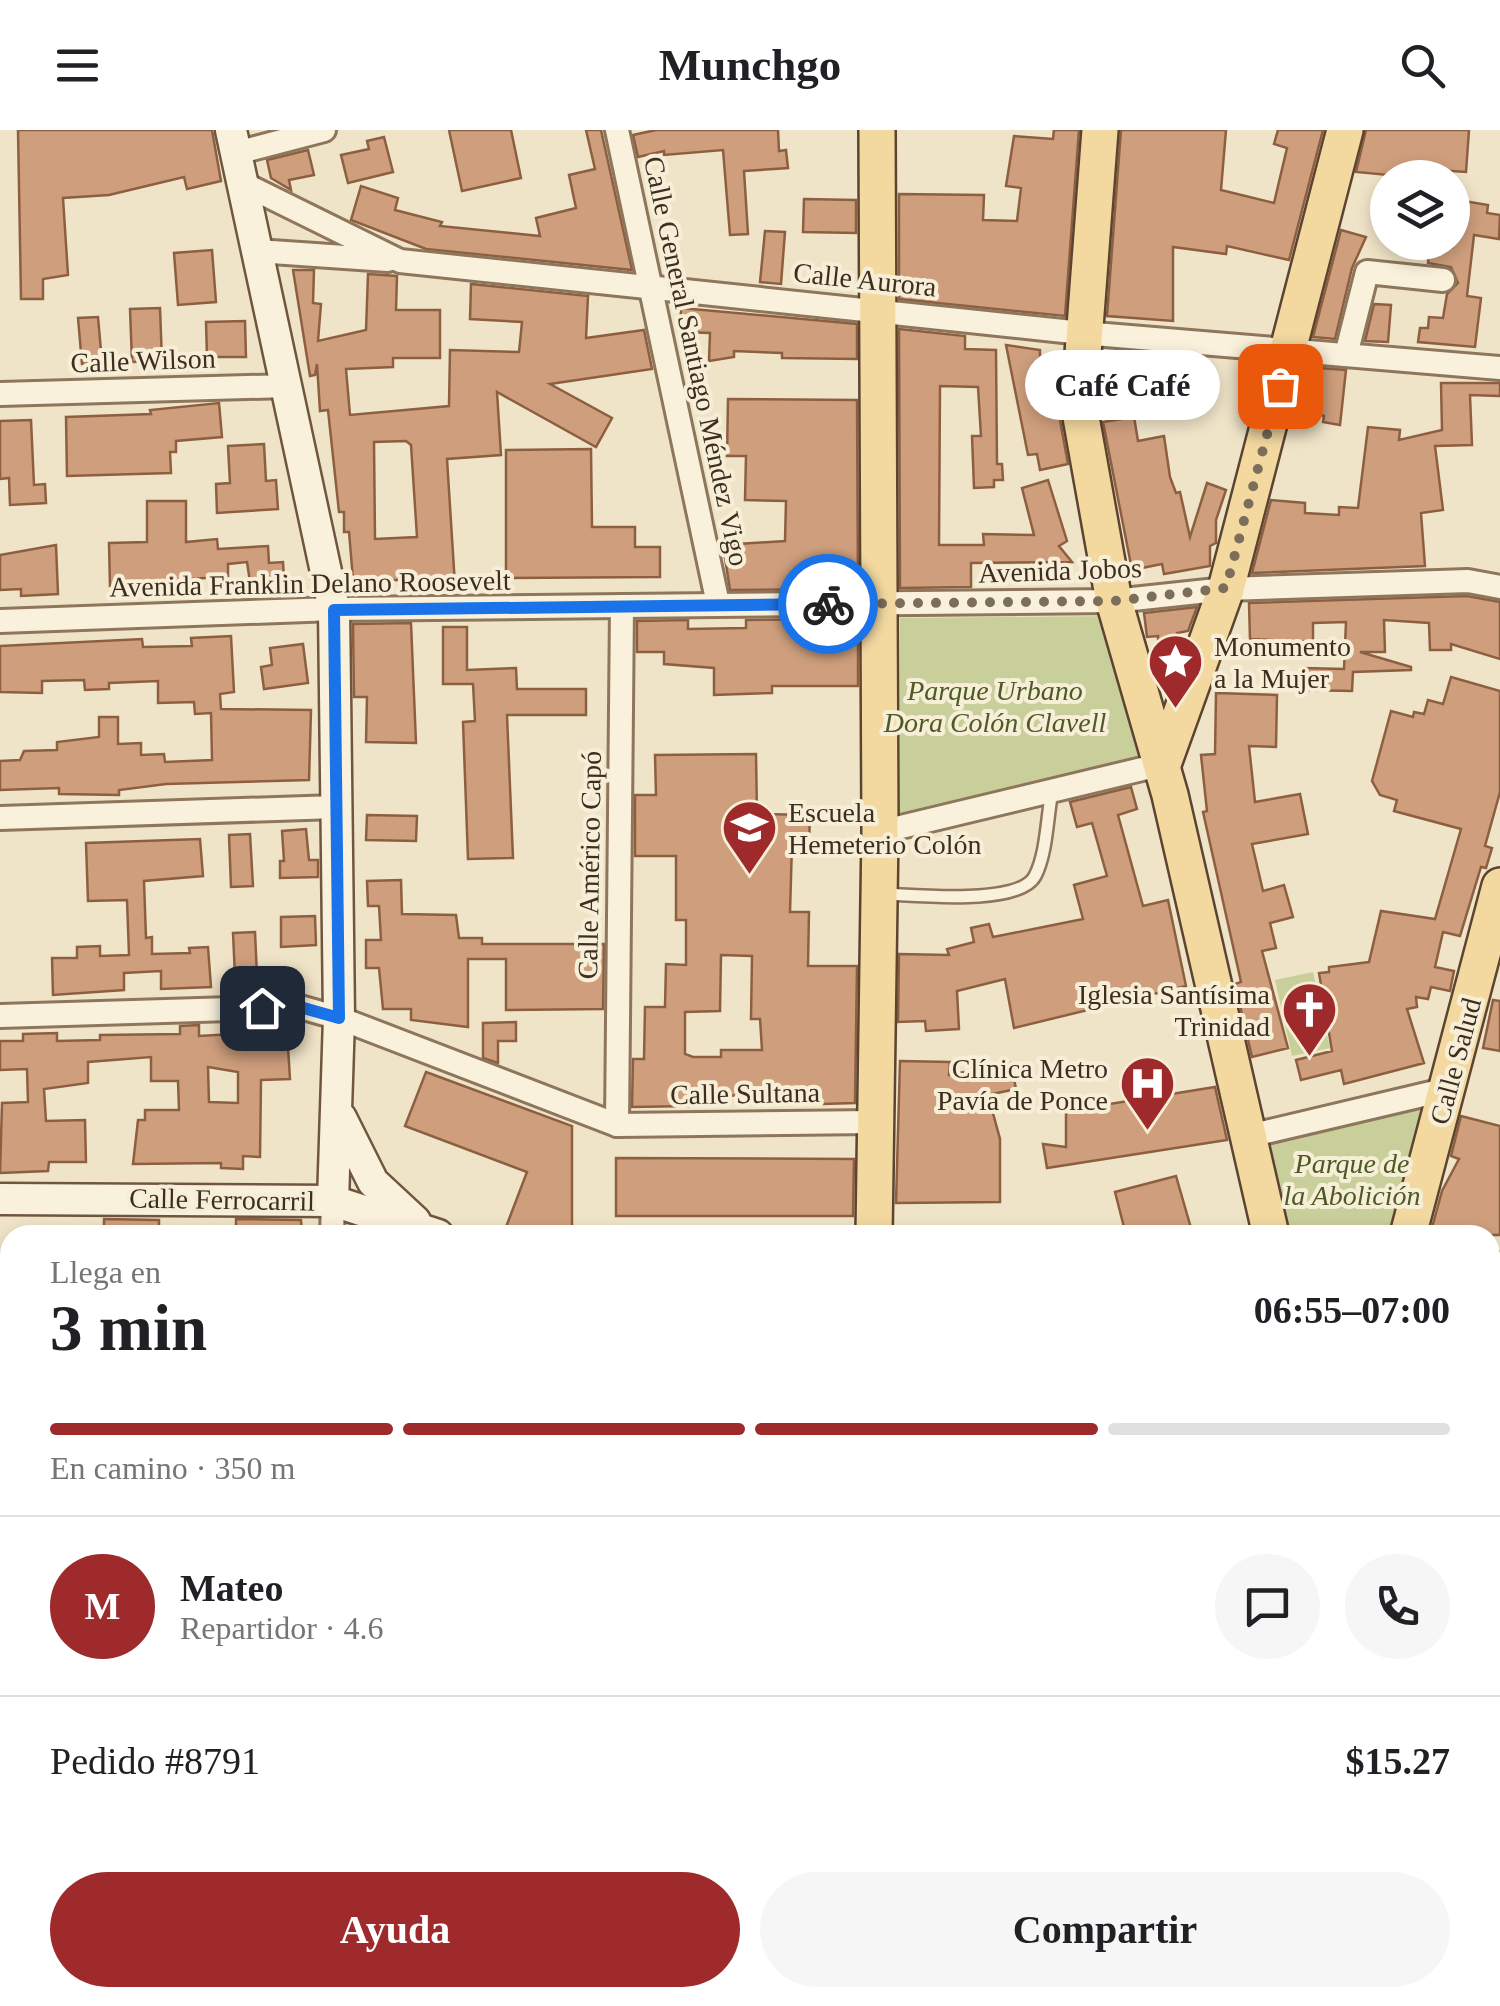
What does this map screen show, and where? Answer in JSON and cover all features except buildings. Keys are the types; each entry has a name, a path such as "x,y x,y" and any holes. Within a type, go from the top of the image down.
{"main road":[{"path":"874,1225 880,894 874,309 877,130"},
{"path":"1100,130 1079,406 1114,601 1163,764 1270,1225"},
{"path":"1163,764 1226,588 1345,130"},
{"name":"Calle Salud","path":"1411,1225 1500,886"}],"street":[{"path":"324,130 237,155 334,610 339,1018 332,1225"},
{"name":"Calle General Santiago Méndez Vigo","path":"617,130 654,288 718,604"},
{"name":"Calle Aurora","path":"237,155 400,261 1082,333 1500,368"},
{"path":"256,251 400,261"},
{"path":"1346,356 1367,272 1443,280"},
{"name":"Calle Wilson","path":"0,394 288,386"},
{"name":"Avenida Jobos","path":"622,606 1114,601 1226,588 1468,580 1500,587"},
{"name":"Avenida Franklin Delano Roosevelt","path":"0,621 622,606"},
{"name":"Calle Américo Capó","path":"616,1125 622,606"},
{"path":"880,832 1163,764"},
{"path":"0,818 336,807"},
{"path":"0,1016 300,1007 339,1018 616,1125"},
{"path":"1249,1136 1448,1089"},
{"path":"338,1109 372,1182 423,1225"},
{"name":"Calle Sultana","path":"616,1125 874,1122"},
{"name":"Calle Ferrocarril","path":"0,1199 333,1201 408,1225"}],"lane":[{"path":"880,894 1016,892 1035,875 1052,791"}],"green space":[{"name":"Parque Urbano Dora Colón Clavell","path":"1107,616 1143,761 900,818 900,618"},
{"path":"1313,972 1330,1048 1292,1056 1275,980"},
{"name":"Parque de la Abolición","path":"1426,1105 1397,1225 1286,1225 1266,1143"}],"way so far":[{"path":"828,604 1114,601 1226,588 1280,386"}],"place":[{"name":"Café Café","path":"1280,386"},
{"name":"Monumento a la Mujer","path":"1175,711"},
{"name":"Escuela Hemeterio Colón","path":"749,877"},
{"name":"Iglesia Santísima Trinidad","path":"1309,1059"},
{"name":"Clínica Metro Pavía de Ponce","path":"1147,1133"}],"route":[{"path":"262,1008 300,1007 339,1018 334,610 828,604"}]}
